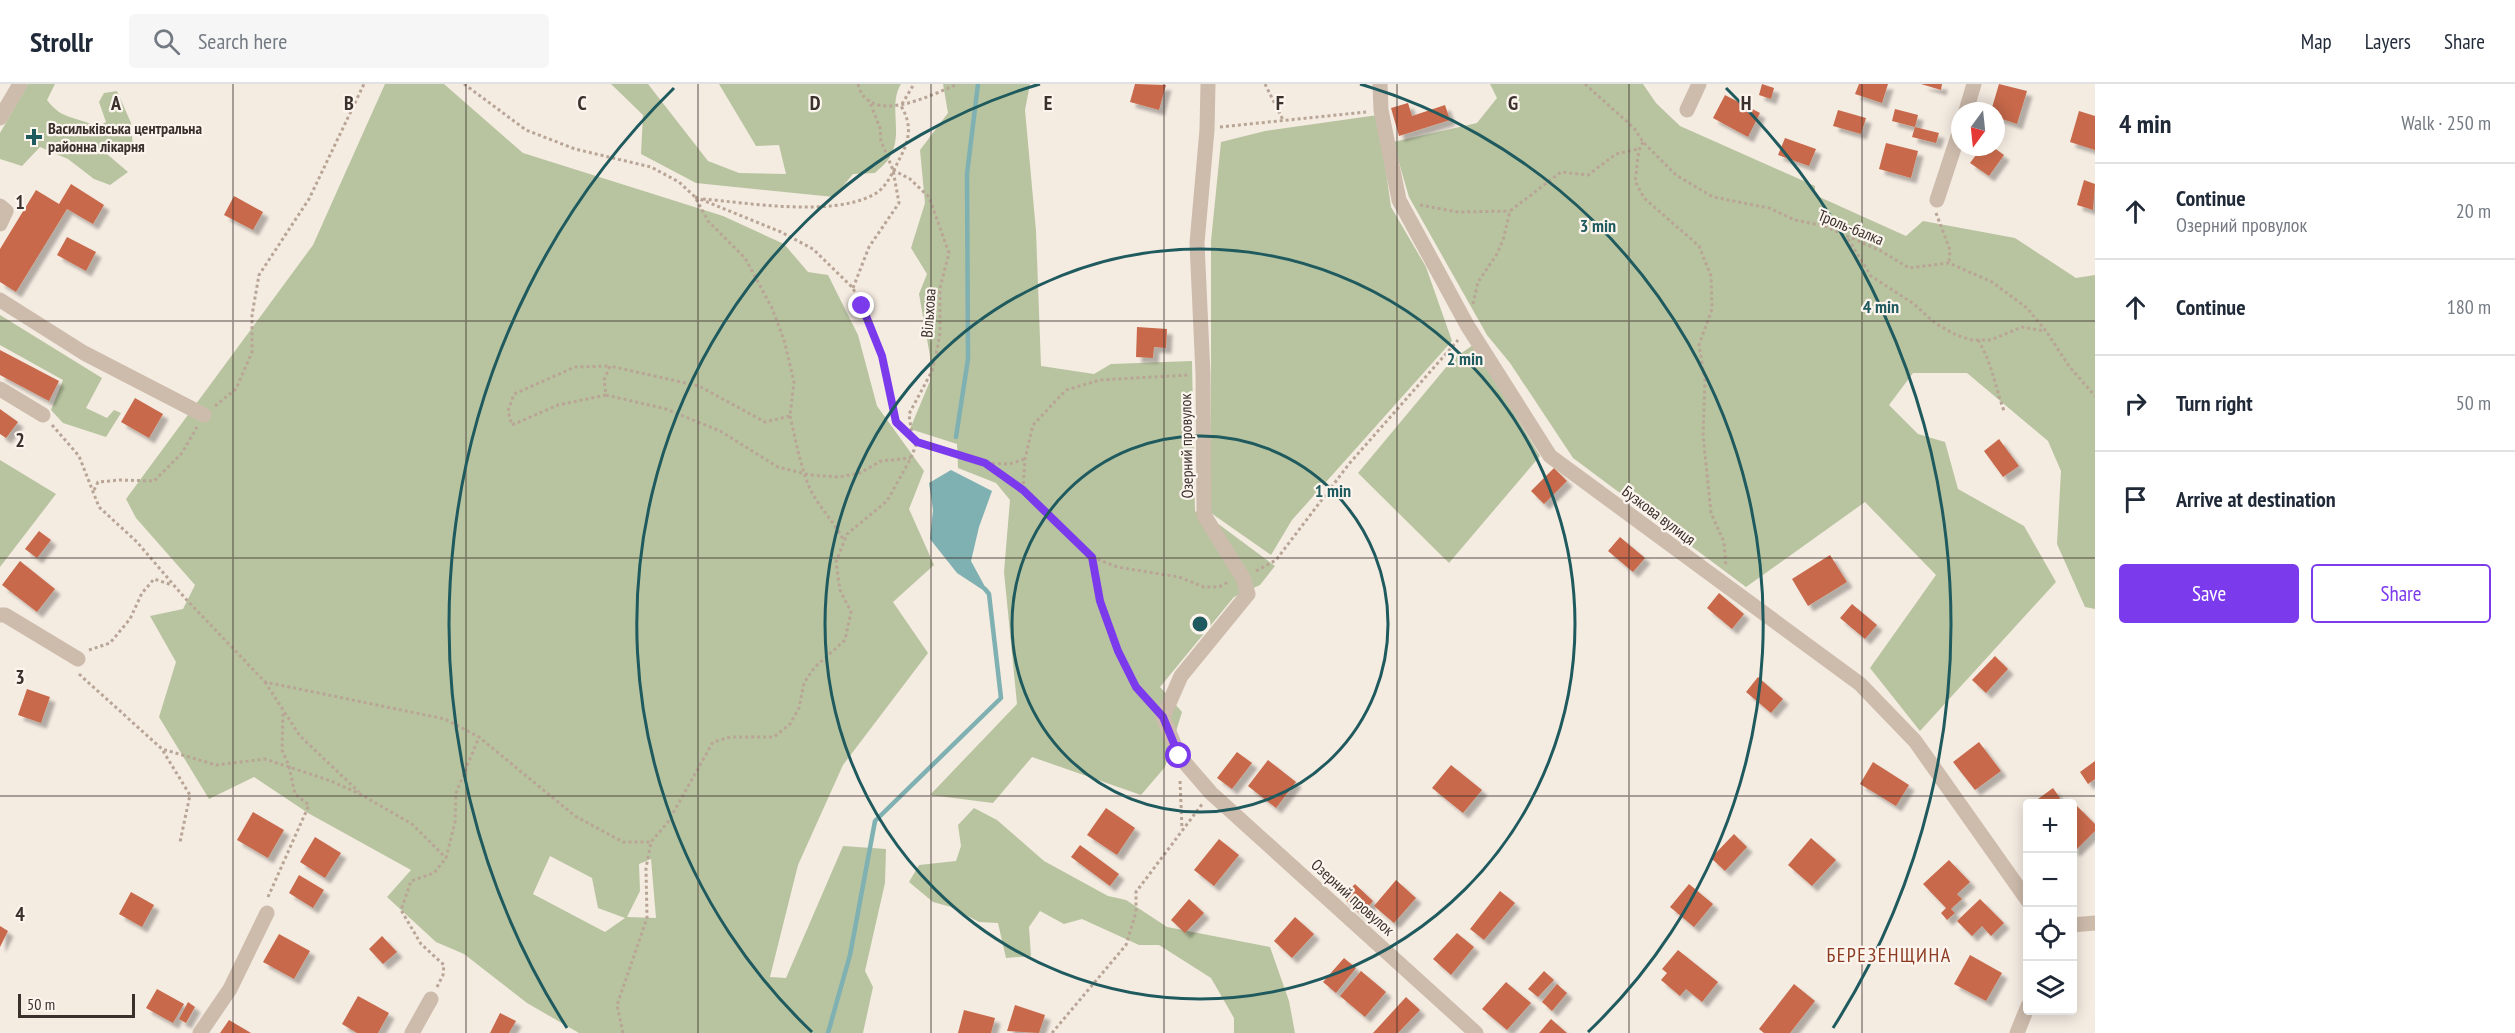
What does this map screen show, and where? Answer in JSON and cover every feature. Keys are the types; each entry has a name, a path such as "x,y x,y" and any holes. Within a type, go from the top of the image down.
{"street":[{"path":"0,118 20,84"},
{"name":"Озерний провулок","path":"1208,84 1207,130 1197,243 1203,374 1204,515 1243,578"},
{"name":"Бузкова вулиця","path":"1380,84 1381,110 1399,200 1467,325 1550,456 1860,684 1913,738 2023,894"},
{"path":"1688,110 1699,84"},
{"path":"1969,102 1974,84"},
{"path":"1937,200 1951,156"},
{"path":"0,206 6,211 0,224"},
{"path":"0,300 84,353 204,415"},
{"path":"0,389 43,415"},
{"path":"1163,717 1181,676 1248,594 1243,578"},
{"path":"0,615 5,615 83,655"},
{"name":"Озерний провулок","path":"1163,717 1179,756 1211,793 1476,1033"},
{"path":"200,1033 230,989 267,913"},
{"path":"2077,925 2095,923"},
{"path":"412,1033 431,999"},
{"path":"2017,1033 2024,1015"}],"path":[{"path":"94,491 98,482 154,481 182,453 204,415 236,389 252,352 252,315 259,275 309,199 364,84"},
{"path":"464,84 526,130 575,149 651,167 679,182 695,197 708,221 745,258 772,308 784,340 794,382 790,416 805,474 811,492 834,522 844,541"},
{"path":"858,84 860,93 869,100 888,107 902,106 958,84"},
{"path":"902,106 914,84"},
{"path":"1265,84 1283,120"},
{"name":"Троль-балка","path":"1585,84 1634,128 1643,142 1676,175 1713,197 1768,208 1796,220 1824,226 1848,239 1881,251 1909,268 1949,263"},
{"path":"853,288 868,247 899,203 893,170 881,141 880,128 869,100"},
{"path":"701,199 829,207 874,195 885,185 905,147 909,119 902,106"},
{"path":"1207,130 1235,124 1381,110"},
{"path":"1643,142 1638,149 1635,181 1644,198 1699,246 1711,276 1712,309 1699,345 1706,380 1703,435 1711,513 1724,542 1728,588"},
{"path":"1399,200 1458,212 1510,211 1561,172 1588,175 1616,154 1638,149"},
{"name":"Вільхова","path":"893,170 910,179 929,197 949,253 940,288 940,333 937,350 932,371 909,414 912,436"},
{"path":"695,197 781,232 813,249 853,288 882,356 896,422 917,442 985,463 1009,464 1025,459"},
{"path":"1937,200 1936,217 1950,250 1949,263 1992,282 2027,308 2046,331 2069,366 2095,396"},
{"path":"985,463 1023,490 1092,557 1117,567 1179,577 1204,587 1219,587 1243,578 1276,560 1349,464 1460,338 1467,325 1478,282 1497,254 1503,240 1510,211"},
{"path":"1848,239 1871,276 1914,304 1935,323 1956,335 1978,340 1991,340 2022,327 2046,331"},
{"path":"1978,340 1993,369 1996,388 2004,411"},
{"path":"790,416 765,422 699,386 610,366 575,367 558,372 514,394 508,411 512,425 558,405 606,395 666,409 720,431 778,467 805,474 839,477 860,473 881,461 911,458"},
{"path":"606,395 604,380 610,366"},
{"path":"1023,490 1025,459 1033,426 1066,390 1100,380 1203,374"},
{"path":"43,415 79,456 99,507 137,543 265,682 300,736 360,794"},
{"path":"623,1033 617,1005 647,918 646,868 651,842 668,822 713,742 731,737 774,737 790,723 799,708 804,683 814,668 845,640 851,612 840,590 836,562 844,541 848,534 887,501 911,458 917,442"},
{"path":"1092,557 1100,601 1118,651 1136,687 1163,717"},
{"path":"174,585 154,579 142,593 130,619 110,643 83,655 75,671 162,749 190,795 180,842"},
{"path":"265,682 445,719 479,737 575,816 623,842 651,842"},
{"path":"267,913 264,906 309,805 295,794 289,766 282,750 284,711"},
{"path":"431,999 443,975 444,965 421,944 401,910 411,881 434,873 446,858 455,822 456,793 479,737"},
{"path":"162,749 216,765 265,759 289,766 360,794 412,824 446,858"},
{"path":"1179,756 1182,831"},
{"path":"1052,1033 1126,945 1136,912 1136,892 1211,793"}],"green space":[{"path":"28,84 55,84 47,100 53,107 64,115 97,127 106,122 99,102 104,93 117,91 131,123 133,148 118,146 107,154 128,172 110,185 94,179 68,159 40,147 22,166 0,159 0,133"},
{"path":"385,84 444,84 523,153 723,216 784,244 808,272 828,275 858,335 877,406 924,471 909,509 934,565 893,602 928,653 843,765 798,865 770,977 786,978 843,846 886,849 885,883 865,971 873,987 863,1033 579,1033 527,1003 464,954 436,942 387,897 411,870 308,813 254,777 209,799 159,717 176,662 150,616 183,609 195,585 136,518 126,499 313,245","holes":["550,856 592,878 598,908 625,918 605,932 533,894","651,859 656,918 627,917 640,891 639,864"]},
{"path":"611,84 648,84 708,161 739,173 786,174 779,145 756,146 719,84 901,84 897,92 896,137 891,155 875,173 853,174 834,197 696,183 641,154 643,115"},
{"path":"943,84 1030,84 1025,110 1036,231 1041,366 1094,374 1111,364 1192,361 1195,511 1213,520 1275,566 1260,585 1234,597 1160,687 1182,712 1165,767 1141,795 1032,757 993,803 930,795 1017,704 1004,572 1010,500 996,483 958,468 957,444 910,429 930,381 930,356 919,294 927,274 911,248 925,203 920,150 948,113"},
{"path":"1490,84 1643,84 1656,103 1680,126 1815,186 1815,195 1906,236 1923,221 2015,238 2076,278 2095,275 2095,609 2085,607 2057,544 2061,471 2048,441 1967,373 1913,373 1889,405 1918,434 1945,442 1958,489 2024,526 2056,582 1920,731 1870,668 1936,575 1865,502 1746,587 1573,458 1510,363 1487,335 1409,197 1393,142 1477,123 1497,98"},
{"path":"1378,115 1391,207 1426,267 1452,341 1292,520 1271,555 1211,513 1211,241 1221,142 1265,131"},
{"path":"0,315 102,378 86,408 107,418 114,410 121,413 106,437 63,423 51,410 63,380 0,345"},
{"path":"1473,345 1540,456 1449,563 1358,473 1453,359"},
{"path":"0,460 56,494 0,567"},
{"path":"974,808 997,820 1044,861 1108,896 1126,900 1167,927 1270,947 1289,1001 1295,1033 1234,1033 1234,1018 1211,978 1159,945 1139,945 1082,919 1064,924 1040,911 1029,927 1031,956 1006,958 998,923 979,922 951,907 933,902 909,882 919,865 956,861 961,846 958,825"}],"water":[{"path":"951,470 992,491 979,527 971,561 989,594 957,573 930,539 933,510 929,483"}],"building":[{"path":"1135,84 1166,85 1159,110 1130,102"},
{"path":"1762,84 1774,88 1771,99 1759,95"},
{"path":"1859,84 1888,84 1882,103 1855,94"},
{"path":"1921,84 1942,84 1941,90"},
{"path":"1999,84 2027,91 2017,124 2005,120 2005,102 1994,102"},
{"path":"1725,95 1760,113 1748,137 1713,118"},
{"path":"1408,103 1412,116 1445,105 1450,120 1399,136 1391,108"},
{"path":"1895,109 1918,115 1915,127 1892,121"},
{"path":"1838,110 1866,118 1861,134 1833,126"},
{"path":"2079,111 2095,116 2095,150 2070,142"},
{"path":"1915,127 1939,133 1936,143 1912,137"},
{"path":"1785,138 1816,149 1809,166 1778,155"},
{"path":"1886,143 1918,151 1911,178 1879,169"},
{"path":"1975,156 2003,156 1989,176 1970,163"},
{"path":"2084,180 2095,184 2093,210 2077,205"},
{"path":"71,184 104,205 93,224 67,209 16,292 0,282 0,249 36,190 59,204"},
{"path":"234,196 263,212 253,230 224,215"},
{"path":"67,237 96,252 86,271 57,255"},
{"path":"1137,327 1167,329 1166,348 1154,347 1153,358 1136,357"},
{"path":"0,350 59,381 49,401 0,375"},
{"path":"135,398 163,414 149,438 121,422"},
{"path":"0,409 18,422 6,438 0,434"},
{"path":"1999,439 2019,466 2003,477 1984,451"},
{"path":"1554,468 1567,481 1544,504 1531,491"},
{"path":"39,531 51,540 37,558 25,549"},
{"path":"1620,537 1645,558 1633,572 1608,551"},
{"path":"1830,555 1847,582 1808,606 1792,579"},
{"path":"20,561 55,589 37,612 2,585"},
{"path":"1719,593 1744,614 1732,629 1707,608"},
{"path":"1852,604 1877,625 1865,639 1840,618"},
{"path":"1995,656 2008,669 1986,693 1972,680"},
{"path":"1758,677 1783,699 1771,713 1746,692"},
{"path":"27,689 50,697 41,723 18,715"},
{"path":"1979,742 2001,771 1975,790 1953,762"},
{"path":"1237,752 1252,763 1232,789 1217,778"},
{"path":"1268,760 1296,782 1276,808 1248,786"},
{"path":"2095,761 2095,779 2088,784 2080,772"},
{"path":"1873,762 1909,785 1896,806 1860,784"},
{"path":"1451,765 1482,790 1463,813 1432,788"},
{"path":"2053,788 2060,798 2059,799 2038,799"},
{"path":"2077,806 2095,824 2095,831 2077,849"},
{"path":"1106,808 1135,828 1117,855 1087,835"},
{"path":"253,812 284,830 268,858 237,840"},
{"path":"1734,834 1747,847 1725,871 1711,858"},
{"path":"315,837 341,853 325,878 300,862"},
{"path":"1811,838 1836,860 1812,886 1788,865"},
{"path":"1219,839 1239,855 1214,886 1194,870"},
{"path":"1080,845 1119,874 1110,886 1071,857"},
{"path":"1949,860 1970,882 1957,894 1962,899 1951,909 1955,913 1947,920 1941,913 1946,908 1923,884"},
{"path":"299,875 324,890 313,908 289,893"},
{"path":"1396,880 1416,898 1394,923 1374,906"},
{"path":"1355,884 1373,901 1361,915 1342,897"},
{"path":"1689,884 1713,904 1694,927 1670,907"},
{"path":"1500,891 1515,903 1484,940 1470,929"},
{"path":"131,892 154,905 142,927 119,914"},
{"path":"1189,899 1204,913 1185,933 1171,920"},
{"path":"1980,899 2004,923 1991,936 1982,926 1972,936 1957,921"},
{"path":"1295,917 1314,934 1292,958 1274,941"},
{"path":"0,926 8,931 0,947"},
{"path":"1457,933 1474,947 1451,975 1433,959"},
{"path":"279,934 310,951 294,979 263,962"},
{"path":"382,936 397,952 383,964 369,949"},
{"path":"1678,950 1718,982 1702,1002 1686,989 1680,996 1661,980 1667,973 1662,969"},
{"path":"1970,955 2002,973 1986,1001 1954,984"},
{"path":"1344,958 1356,968 1336,993 1323,982"},
{"path":"1361,971 1386,992 1365,1017 1340,996"},
{"path":"1544,971 1554,980 1538,997 1528,989"},
{"path":"1506,982 1531,1003 1507,1030 1482,1009"},
{"path":"1557,984 1567,993 1552,1011 1542,1002"},
{"path":"1794,984 1815,1001 1790,1033 1764,1033 1759,1029"},
{"path":"157,989 184,1004 173,1023 146,1008"},
{"path":"358,996 389,1013 378,1033 357,1033 342,1024"},
{"path":"1406,997 1420,1010 1398,1033 1373,1033"},
{"path":"188,1002 195,1007 186,1023 179,1019"},
{"path":"1015,1005 1045,1015 1039,1033 1007,1031"},
{"path":"964,1010 995,1018 991,1033 958,1033"},
{"path":"500,1013 516,1021 509,1033 490,1033"},
{"path":"1551,1019 1567,1033 1539,1033"},
{"path":"229,1020 251,1033 220,1033"}],"waterway":[{"path":"956,437 968,359 967,174 978,84"},
{"path":"828,1033 850,955 875,821 1001,698 989,594 985,589"}],"place":[{"name":"Васильківська центральна районна лікарня","path":"34,137"}],"district":[{"name":"БЕРЕЗЕНЩИНА","path":"1889,955"}],"route":[{"path":"862,306 882,356 896,422 917,442 985,463 1023,490 1092,557 1100,601 1118,651 1136,687 1163,717 1179,756"}]}
